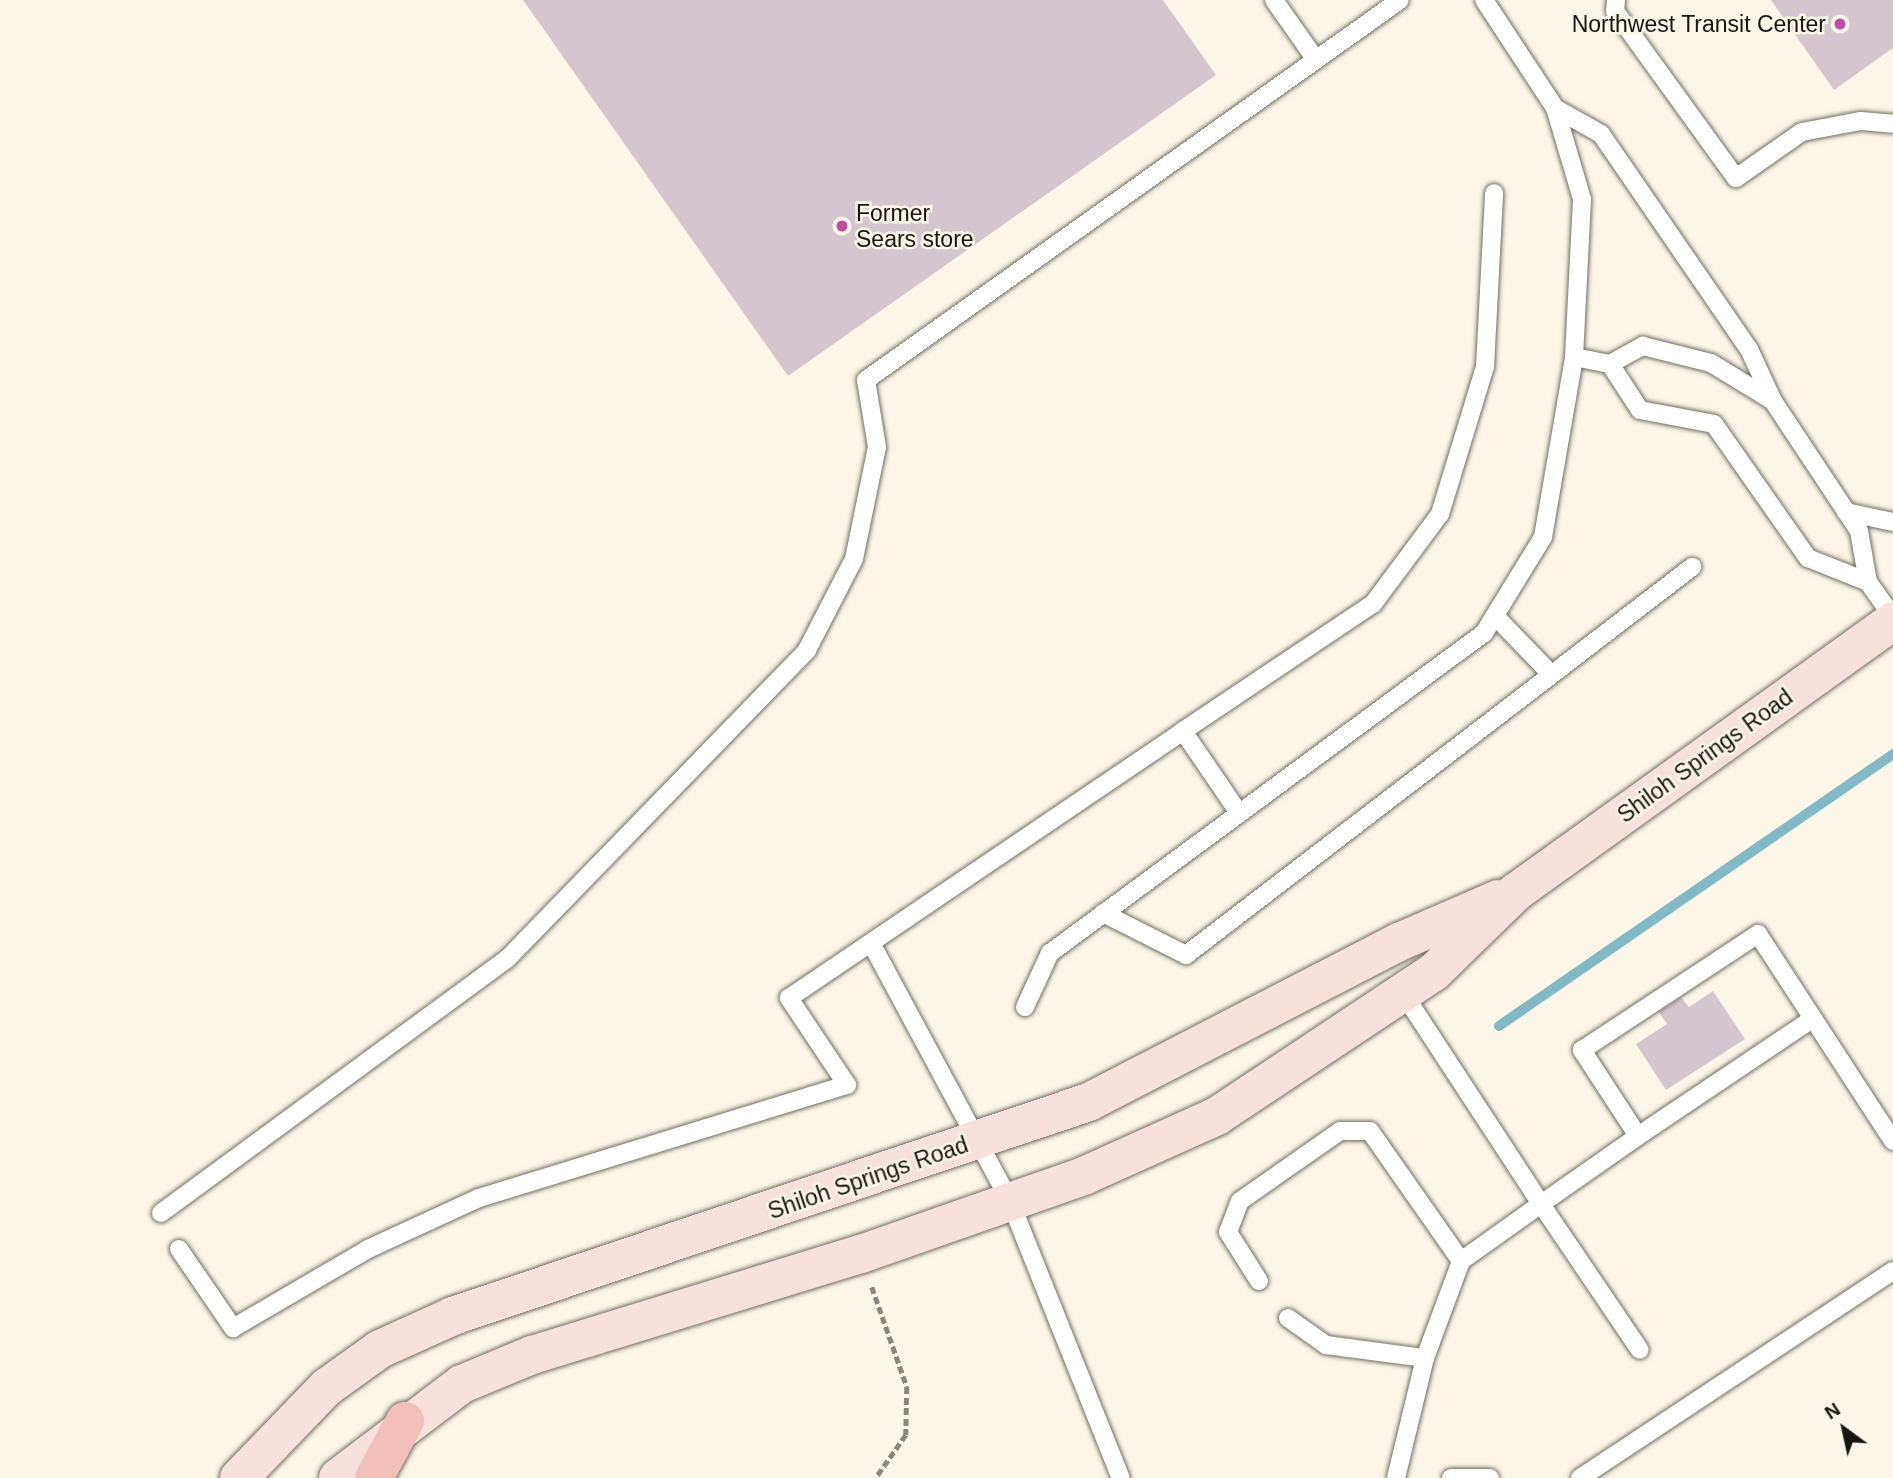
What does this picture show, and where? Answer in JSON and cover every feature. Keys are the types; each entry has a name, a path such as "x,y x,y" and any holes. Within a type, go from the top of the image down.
{"main road":[{"name":"Shiloh Springs Road","path":"338,1478 405,1421 462,1384 532,1355 753,1291 1010,1201 1217,1116 1434,972 1516,892 1893,619"},
{"name":"Shiloh Springs Road","path":"239,1478 327,1387 380,1349 441,1321 1089,1102 1399,942 1516,892"},
{"path":"374,1478 405,1421"}],"lane":[{"path":"1274,0 1316,60"},
{"path":"160,1213 507,959 807,650 854,559 877,447 866,380 1400,0"},
{"path":"1026,1007 1049,953 1484,633 1543,537 1574,356 1582,199 1555,108 1484,0"},
{"path":"1616,0 1615,11 1735,178 1802,132 1861,121 1893,124"},
{"path":"1555,108 1601,134 1749,349 1773,401 1859,531 1868,582 1893,619"},
{"path":"179,1249 233,1328 368,1249 479,1198 847,1085 789,998 1373,604 1440,514 1485,367 1494,193"},
{"path":"1574,356 1610,364 1643,346 1712,363 1773,401"},
{"path":"1610,364 1640,410 1714,424 1808,558 1868,582"},
{"path":"1846,512 1893,522"},
{"path":"1103,913 1186,956 1692,567"},
{"path":"1495,616 1551,674"},
{"path":"1182,732 1239,813"},
{"path":"1638,1136 1582,1050 1758,934 1893,1141"},
{"path":"871,943 980,1140 1010,1201 1121,1478"},
{"path":"1403,993 1640,1350"},
{"path":"1396,1478 1425,1359 1461,1261 1638,1136 1812,1019"},
{"path":"1259,1281 1228,1232 1240,1201 1340,1131 1370,1131 1461,1261"},
{"path":"1580,1478 1893,1271"},
{"path":"1288,1318 1325,1345 1425,1359"},
{"path":"1451,1478 1490,1478"}],"path":[{"path":"872,1287 907,1387 906,1435 876,1478"}],"building":[{"name":"Former Sears store","path":"523,0 1163,0 1216,75 788,376"},
{"name":"Northwest Transit Center","path":"1771,0 1893,0 1893,48 1834,90"},
{"path":"1713,991 1745,1039 1666,1090 1636,1044 1667,1024 1659,1012 1681,997 1689,1007"}],"waterway":[{"path":"1499,1026 1893,754"}],"place":[{"name":"Northwest Transit Center","path":"1840,24"},
{"name":"Former Sears store","path":"842,226"}]}
